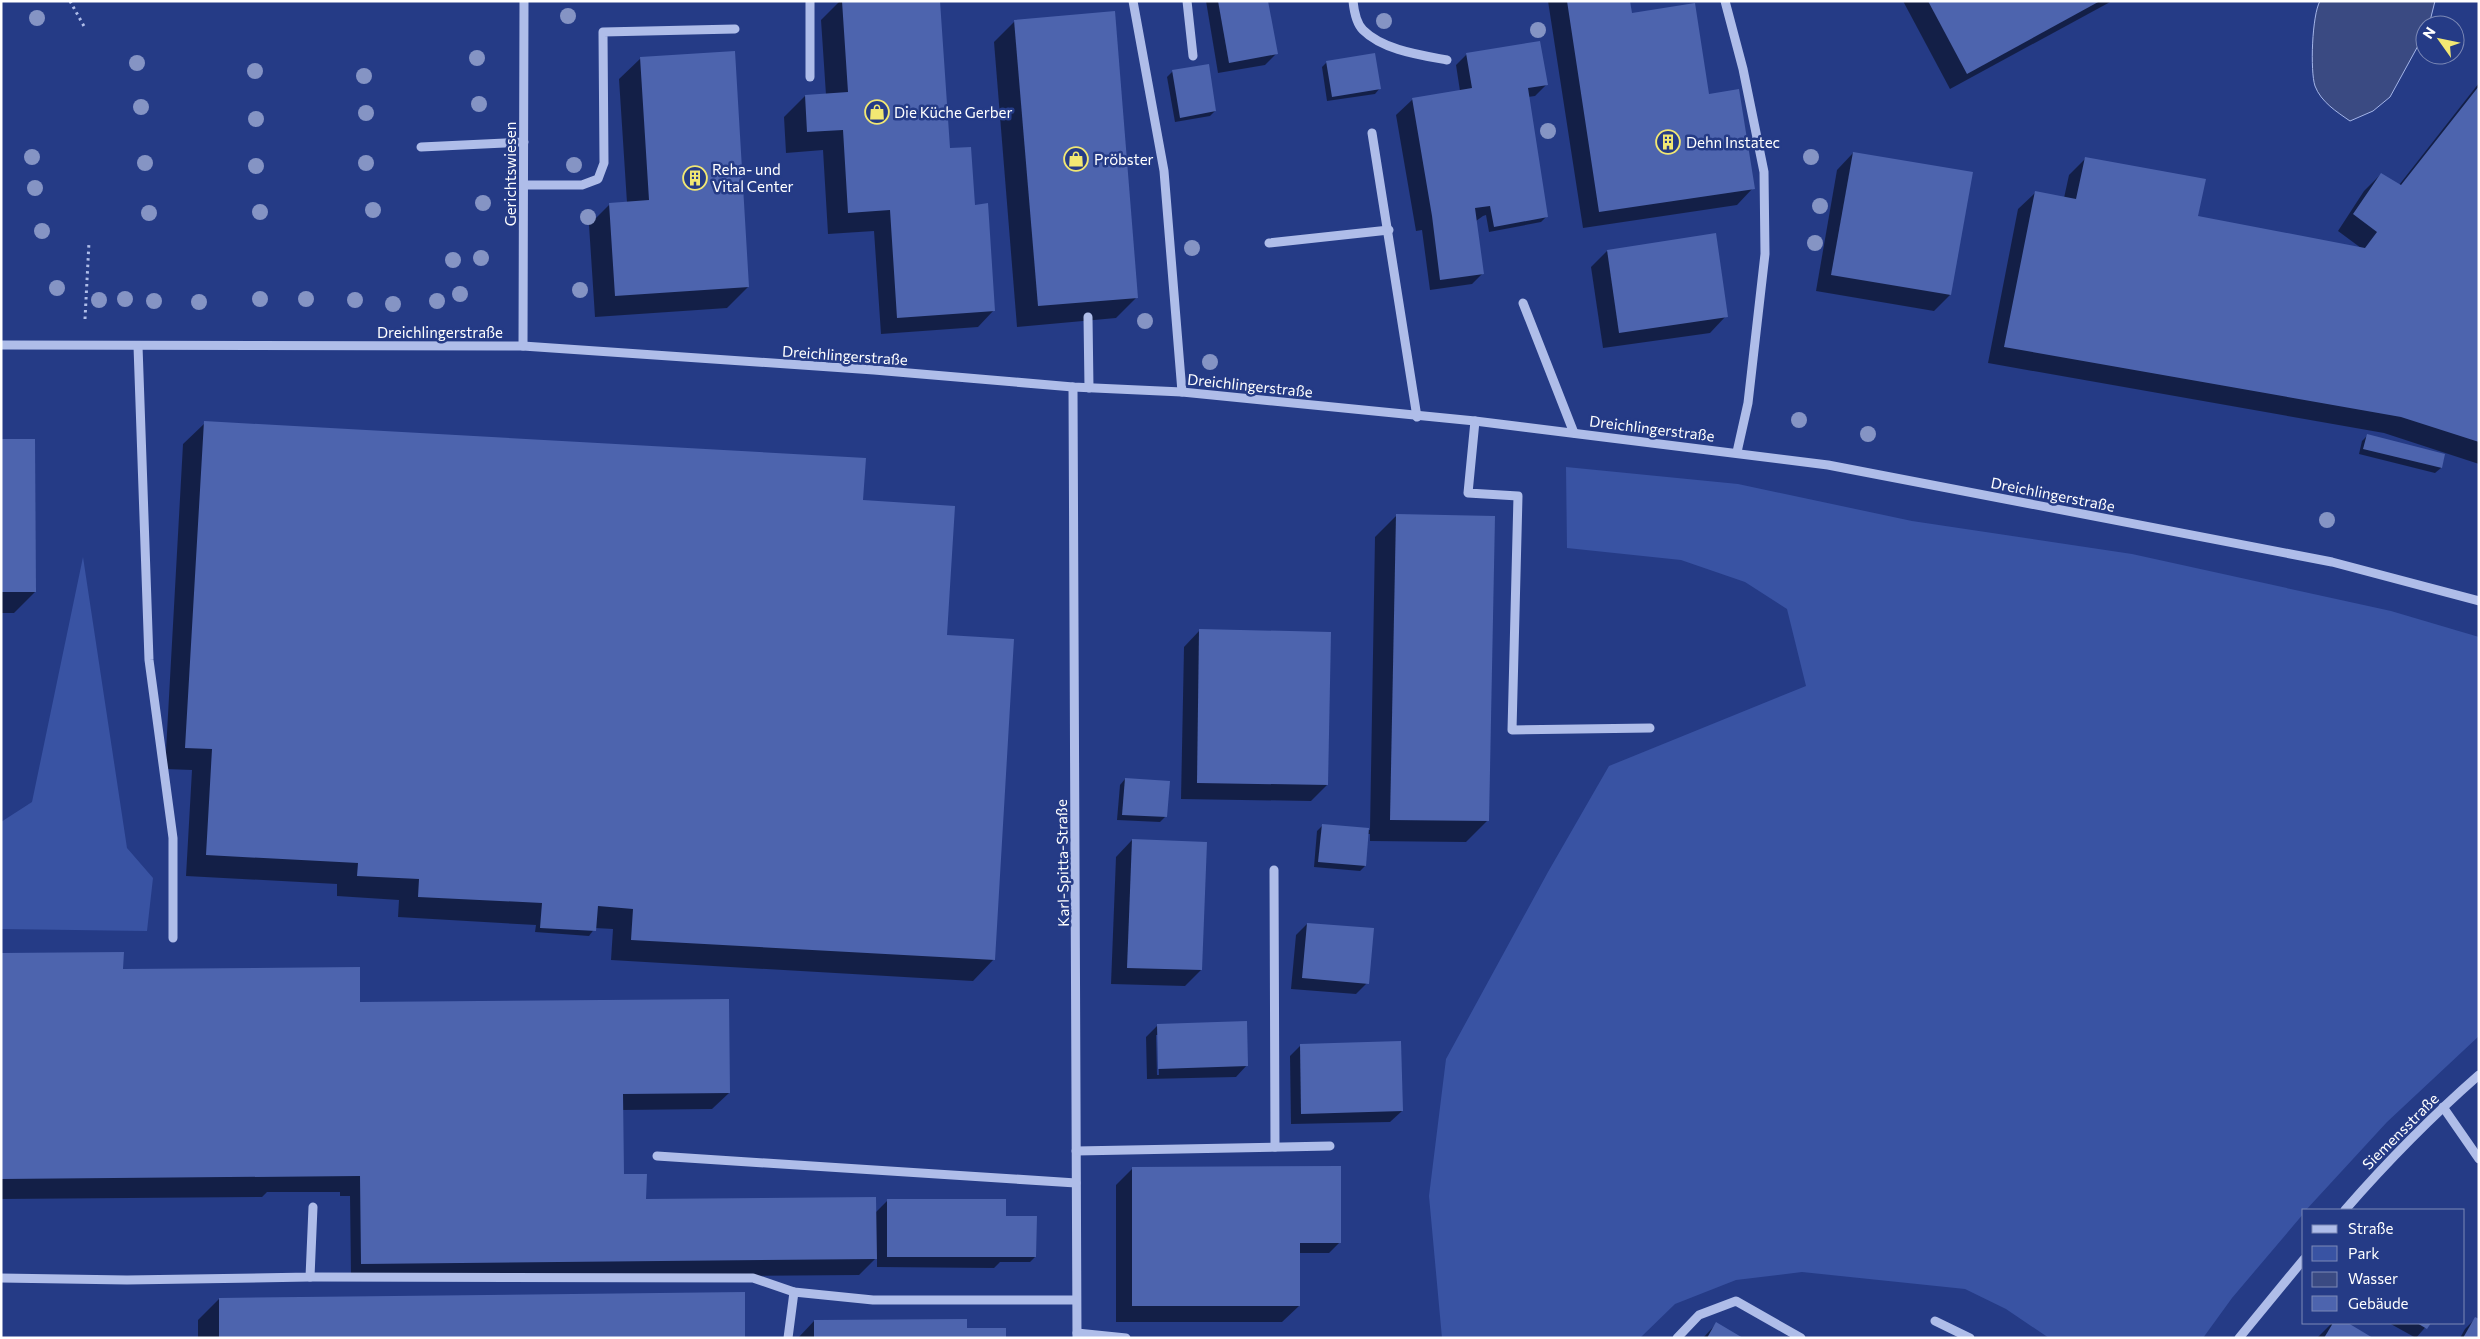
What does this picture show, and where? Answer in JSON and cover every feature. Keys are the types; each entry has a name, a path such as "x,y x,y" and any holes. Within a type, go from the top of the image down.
{"street":[{"name":"Gerichtswiesen","path":"523,346 524,1"},
{"path":"810,1 810,77"},
{"path":"1132,1 1164,171 1182,392"},
{"path":"1187,1 1193,56"},
{"path":"1353,1 1357,21 1362,30 1374,38 1423,56 1447,60"},
{"path":"1725,1 1743,69 1764,172 1764,254 1748,403 1736,452"},
{"path":"524,185 582,185 598,179 604,163 602,32 735,30"},
{"path":"1372,133 1389,230 1417,417"},
{"path":"421,148 524,142"},
{"path":"1269,243 1389,230"},
{"path":"1523,303 1574,432"},
{"path":"1088,317 1089,388"},
{"name":"Dreichlingerstraße","path":"1,345 523,346 1073,387 1182,392 1417,417 1475,421 1828,464 2332,562 2479,601"},
{"path":"138,346 149,660 173,838 172,938"},
{"name":"Karl-Spitta-Straße","path":"1073,387 1076,1335"},
{"path":"1475,421 1468,493 1518,496 1512,730 1650,728"},
{"path":"1274,870 1274,1147"},
{"name":"Siemensstraße","path":"2346,1209 2442,1107 2479,1075"},
{"path":"2442,1107 2479,1159"},
{"path":"1076,1151 1330,1146"},
{"path":"658,1156 1076,1183"},
{"path":"310,1277 313,1207"},
{"path":"2240,1338 2302,1261"},
{"path":"1,1278 127,1280 310,1277 753,1278 794,1292 873,1300 1076,1300"},
{"path":"788,1338 794,1292"},
{"path":"1677,1338 1699,1315 1736,1301 1801,1338"},
{"path":"1935,1321 1970,1338"},
{"path":"1076,1335 1126,1338"}],"path":[{"path":"70,1 85,28"},
{"path":"84,345 89,242"}],"green space":[{"path":"1566,467 1738,484 1912,521 2132,554 2391,611 2479,637 2479,1036 2387,1122 2307,1209 2302,1209 2302,1215 2232,1298 2203,1338 2049,1338 2006,1309 1965,1289 1802,1272 1736,1280 1675,1304 1640,1338 1442,1338 1429,1196 1446,1059 1548,872 1609,766 1806,686 1787,609 1745,582 1681,560 1567,548"},
{"path":"83,557 127,848 153,878 147,931 1,929 1,822 32,802"}],"water":[{"path":"2320,1 2435,1 2432,15 2415,15 2415,51 2390,97 2373,111 2350,121 2325,102 2315,86 2313,79 2313,43 2317,8"}],"building":[{"name":"Die Küche Gerber","path":"842,1 940,1 950,148 971,147 975,205 988,203 995,311 897,318 890,210 848,213 843,130 807,132 805,95 848,92"},
{"path":"1218,1 1268,1 1278,54 1229,63"},
{"name":"Dehn Instatec","path":"1567,1 1630,1 1632,13 1695,3 1709,94 1739,89 1755,189 1599,212"},
{"path":"1928,1 2100,1 1967,74"},
{"name":"Pröbster","path":"1115,11 1138,298 1038,306 1014,20"},
{"path":"1540,41 1548,85 1528,88 1548,217 1494,227 1490,206 1475,208 1484,274 1440,280 1432,216 1412,98 1472,88 1466,53"},
{"name":"Reha- und Vital Center","path":"735,51 749,287 615,296 609,203 649,200 640,57"},
{"path":"1375,53 1381,89 1332,97 1326,61"},
{"path":"1209,64 1216,111 1180,118 1172,70"},
{"path":"2479,86 2479,442 2401,417 2004,347 2035,191 2076,199 2085,157 2206,179 2198,216 2365,248 2377,232 2353,214 2381,173 2401,185"},
{"path":"1853,152 1973,172 1951,295 1831,275"},
{"path":"1716,233 1728,317 1619,333 1607,250"},
{"path":"204,421 866,458 863,500 955,506 947,635 1014,639 995,960 631,940 633,909 598,906 596,931 540,928 542,903 418,897 419,879 357,876 358,863 206,855 212,749 185,748"},
{"path":"2367,434 2445,454 2442,468 2363,449"},
{"path":"1,439 35,439 36,592 1,592"},
{"path":"1396,514 1495,516 1489,821 1390,820"},
{"path":"1199,629 1331,632 1328,785 1197,783"},
{"path":"1125,778 1170,781 1167,817 1122,815"},
{"path":"1322,824 1369,828 1366,866 1318,862"},
{"path":"1132,839 1207,842 1202,970 1127,968"},
{"path":"1307,923 1374,928 1369,984 1302,978"},
{"path":"124,952 123,969 360,967 360,1002 729,999 730,1093 623,1094 624,1174 647,1174 646,1199 876,1197 877,1259 361,1264 360,1176 1,1179 1,953"},
{"path":"1247,1021 1248,1066 1158,1069 1157,1024"},
{"path":"1401,1041 1403,1111 1301,1114 1300,1044"},
{"path":"1341,1166 1341,1243 1300,1243 1300,1306 1132,1306 1132,1167"},
{"path":"887,1199 1006,1199 1006,1216 1037,1216 1036,1257 887,1257"},
{"path":"745,1292 745,1338 219,1338 219,1298"},
{"path":"2475,1317 2479,1319 2479,1338 2463,1338"},
{"path":"967,1319 967,1328 1006,1328 1006,1338 814,1338 814,1320"},
{"path":"1716,1322 1743,1338 1707,1338"},
{"path":"2332,1324 2350,1324 2373,1338 2324,1338"},
{"path":"2419,1324 2430,1324 2427,1329"}],"place":[{"name":"Die Küche Gerber","path":"877,112"},
{"name":"Dehn Instatec","path":"1668,142"},
{"name":"Pröbster","path":"1076,159"},
{"name":"Reha- und Vital Center","path":"695,178"}]}
